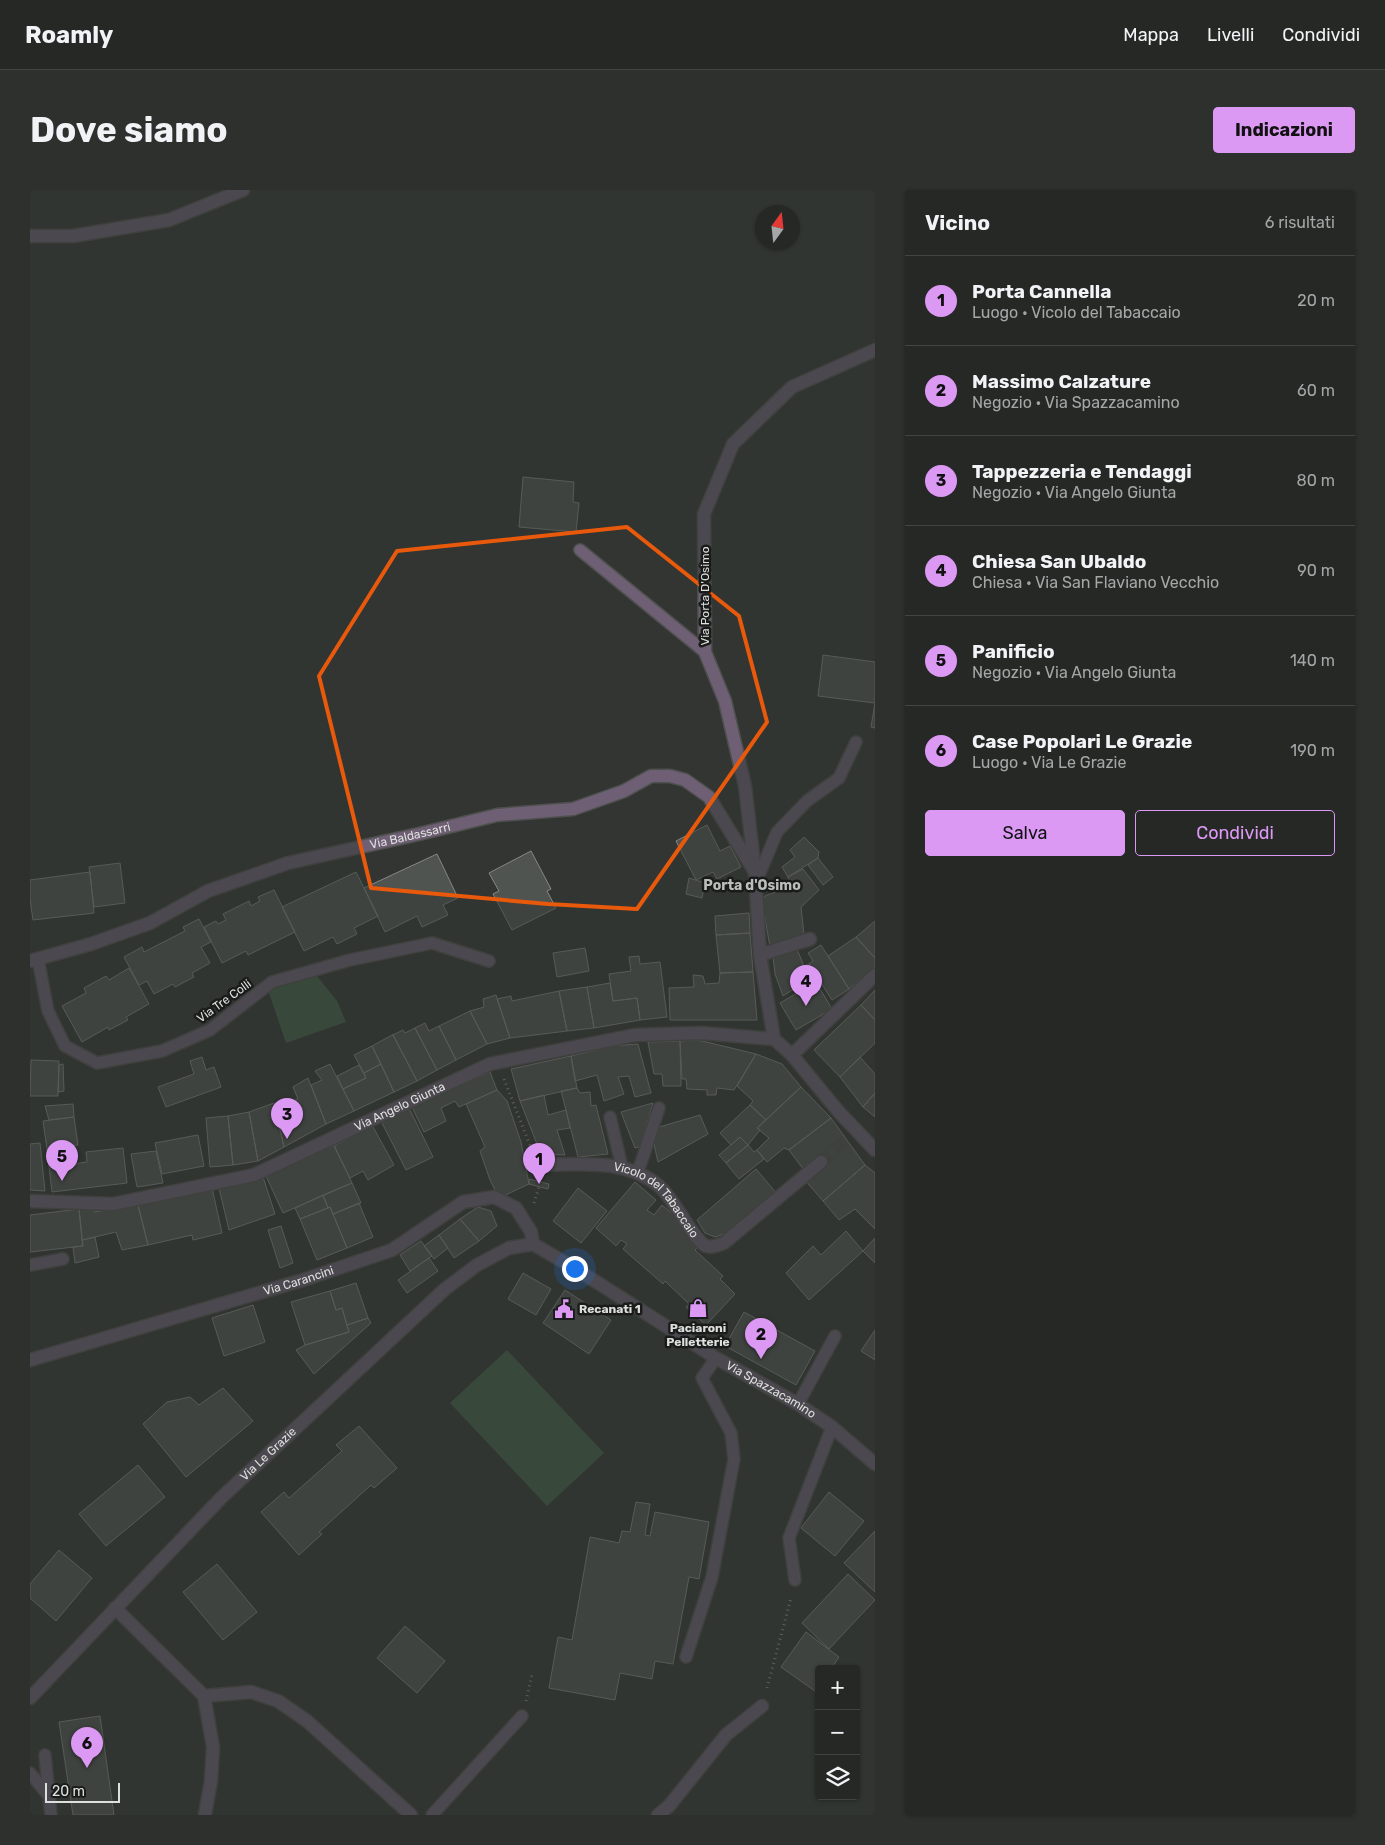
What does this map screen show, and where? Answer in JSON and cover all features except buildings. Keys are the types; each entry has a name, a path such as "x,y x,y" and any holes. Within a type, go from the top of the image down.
{"street":[{"path":"30,236 73,236 169,220 243,190"},
{"name":"Via Porta D'Osimo","path":"774,1039 760,955 755,877 745,786 725,701 705,652 704,514 733,444 792,388 875,350"},
{"name":"Via Baldassarri","path":"34,960 150,924 208,890 288,863 497,815 573,809 624,791 651,776 670,776 685,780 709,797 755,877"},
{"path":"760,955 810,939"},
{"path":"792,1055 875,976"},
{"name":"Via Angelo Giunta","path":"30,1202 113,1204 254,1174 497,1062 635,1035 702,1033 774,1039"},
{"path":"774,1039 792,1055 851,1135 875,1150"},
{"name":"Vicolo del Tabaccaio","path":"544,1166 586,1164 622,1167 638,1172 658,1185 670,1196 696,1236 705,1245 714,1247 724,1243 821,1162"},
{"name":"Via Carancini","path":"30,1360 303,1280 392,1250 463,1202 494,1197 516,1208 530,1232 533,1244"},
{"name":"Via Spazzacamino","path":"533,1244 576,1269 716,1358 798,1404 832,1427 875,1464"},
{"name":"Via Le Grazie","path":"30,1698 221,1498 445,1289 477,1265 508,1248 533,1244"},
{"path":"115,1608 204,1696 213,1747 212,1781 205,1814"},
{"path":"204,1696 251,1692 278,1701 307,1721 411,1815"},
{"path":"658,1815 669,1806 726,1735 762,1706"}],"lane":[{"path":"580,550 705,652"},
{"path":"755,877 778,832 807,801 839,778 856,742"},
{"name":"Via Tre Colli","path":"34,960 48,1011 65,1046 97,1063 162,1051 210,1030 272,982 350,960 432,943 489,960"},
{"path":"638,1172 659,1108"},
{"path":"610,1117 622,1167"},
{"path":"30,1265 63,1259"},
{"path":"798,1404 835,1336"},
{"path":"686,1657 712,1577 734,1459 731,1433 702,1378 716,1358"},
{"path":"795,1580 789,1538 832,1427"},
{"path":"432,1815 522,1716"},
{"path":"44,1755 51,1815"},
{"path":"30,1773 49,1796"}],"path":[{"path":"497,1062 534,1157 544,1166"},
{"path":"762,1706 795,1580"},
{"path":"522,1716 532,1675"}],"highlighted area":[{"path":"627,527 739,616 767,722 637,909 548,904 371,888 319,676 397,551"}],"green space":[{"path":"317,976 337,1001 346,1022 286,1043 268,990"},
{"path":"507,1350 604,1453 547,1506 450,1403"}],"tunnel":[{"path":"821,1162 846,1139"}],"place":[{"name":"Chiesa San Ubaldo","path":"806,1006"},
{"name":"Tappezzeria e Tendaggi","path":"287,1139"},
{"name":"Panificio","path":"62,1181"},
{"name":"Porta Cannella","path":"539,1184"},
{"name":"Paciaroni Pelletterie","path":"698,1308"},
{"name":"Recanati 1","path":"564,1309"},
{"name":"Massimo Calzature","path":"761,1359"},
{"name":"Case Popolari Le Grazie","path":"87,1768"}],"district":[{"name":"Porta d'Osimo","path":"752,885"}]}
